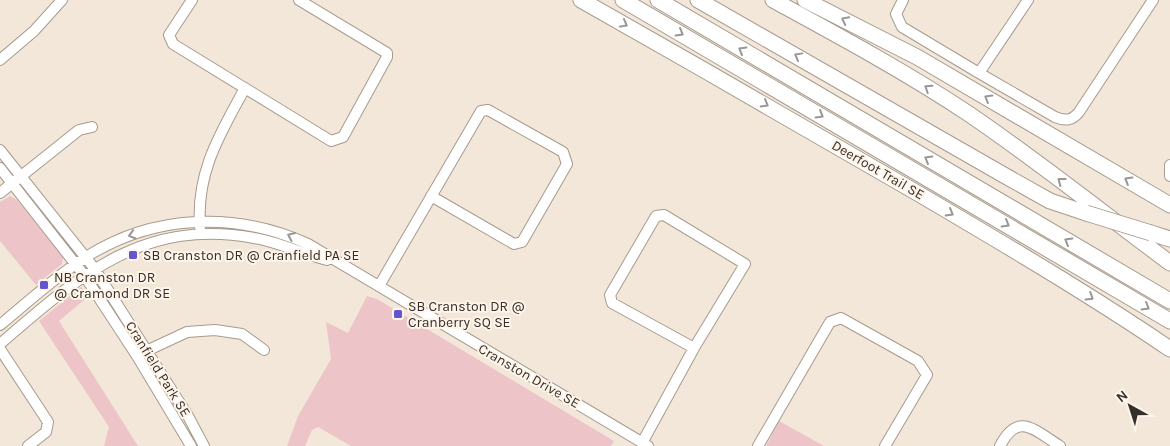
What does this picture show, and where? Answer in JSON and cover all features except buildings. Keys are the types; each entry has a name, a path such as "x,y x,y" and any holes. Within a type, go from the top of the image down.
{"highway":[{"name":"Deerfoot Trail SE","path":"581,0 882,172 1133,324 1170,349"},
{"path":"623,0 1170,321"},
{"path":"658,0 1170,301"},
{"path":"698,0 1050,200 1170,239"},
{"path":"773,0 899,69 968,113 1031,157 1170,263"},
{"path":"806,0 917,57 1170,205"},
{"path":"1133,324 1170,361"}],"street":[{"path":"0,60 34,31 62,0"},
{"path":"192,0 169,35 173,44 331,141 343,137 387,57 387,52 300,0"},
{"path":"903,0 896,14 902,27 1055,117 1066,120 1079,112 1153,0"},
{"path":"980,73 1028,0"},
{"path":"201,233 200,221 205,170 215,143 245,88"},
{"path":"379,286 431,196 481,112 488,110 562,152 567,164 522,242 514,244 431,196"},
{"path":"0,193 79,130 92,127"},
{"name":"Cranfield Park SE","path":"0,150 94,268 188,416 204,446"},
{"path":"1170,165 1170,176"},
{"name":"Cranfield Park SE","path":"0,168 84,275 137,356 191,446"},
{"path":"645,444 694,348 746,264 664,215 656,216 610,295 612,303 694,348"},
{"name":"Cranston Drive SE","path":"0,325 76,264 122,238 163,226 200,221 259,226 308,244 332,261 379,286 645,444"},
{"name":"Cranston Drive SE","path":"0,344 94,268 144,244 201,233 253,238 332,261"},
{"path":"758,446 830,322 841,318 918,361 927,375 885,446"},
{"path":"137,356 187,332 215,330 242,334 264,350"},
{"path":"0,348 48,422 46,432 28,446"},
{"path":"1000,446 1009,430 1016,426 1026,425 1060,446"}],"shaded area":[{"path":"10,196 17,200 63,257 62,264 36,285 0,241 0,202"},
{"path":"81,287 90,295 59,321 138,446 104,446 109,427 39,321"},
{"path":"367,296 377,299 614,441 611,446 351,446 318,427 312,430 305,446 287,446 298,416 331,359 326,322 348,333"},
{"path":"779,421 824,446 766,446"}],"place":[{"name":"SB Cranston DR @ Cranfield PA SE","path":"133,255"},
{"name":"NB Cranston DR @ Cramond DR SE","path":"44,285"},
{"name":"SB Cranston DR @ Cranberry SQ SE","path":"398,314"}]}
